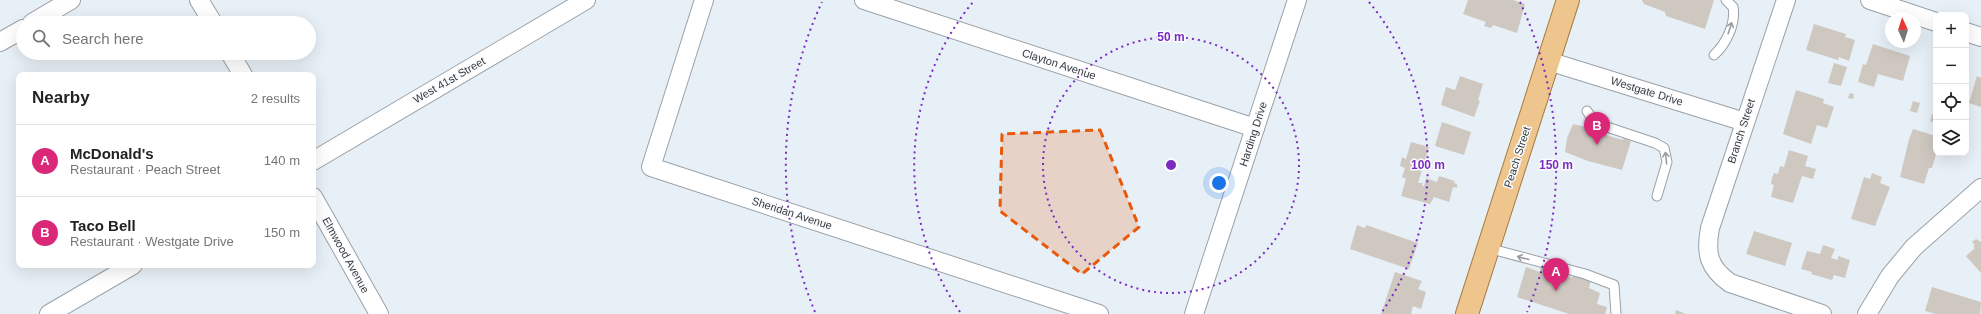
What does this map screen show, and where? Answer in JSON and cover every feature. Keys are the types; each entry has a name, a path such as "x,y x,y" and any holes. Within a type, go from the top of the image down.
{"main road":[{"name":"Peach Street","path":"1467,314 1568,0"}],"street":[{"path":"44,16 71,0"},
{"path":"199,0 208,16"},
{"name":"West 41st Street","path":"316,159 586,0"},
{"name":"Sheridan Avenue","path":"704,0 651,167 1099,314"},
{"name":"Clayton Avenue","path":"864,0 1255,128"},
{"name":"Harding Drive","path":"1194,314 1297,0"},
{"name":"Branch Street","path":"1786,0 1710,228 1708,252 1711,265 1719,275 1730,283 1822,314"},
{"path":"1870,0 1933,21"},
{"path":"0,42 16,32"},
{"path":"1969,33 1981,37"},
{"path":"234,60 241,72"},
{"name":"Westgate Drive","path":"1548,61 1745,122"},
{"path":"1867,314 1890,276 1914,247 1981,188"},
{"name":"Elmwood Avenue","path":"316,202 379,314"},
{"path":"49,314 128,268"}],"lane":[{"path":"1714,55 1723,46 1732,22 1733,7 1726,0"},
{"path":"1587,111 1595,123 1655,142 1664,148 1667,162 1657,196"},
{"path":"1488,248 1585,274 1614,285 1616,314"}],"highlighted area":[{"path":"1100,130 1139,227 1082,274 1000,211 1002,134"}],"building":[{"path":"1468,0 1513,0 1525,4 1517,33 1493,25 1491,28 1484,26 1486,22 1463,14"},
{"path":"1642,0 1714,0 1705,29 1666,16 1665,12 1644,4"},
{"path":"1814,24 1846,34 1845,37 1855,40 1849,61 1839,57 1838,60 1806,50"},
{"path":"1873,44 1910,56 1903,81 1878,74 1874,87 1858,82 1863,64 1866,65"},
{"path":"1834,63 1847,67 1841,86 1828,83"},
{"path":"1460,76 1483,84 1478,100 1480,101 1474,117 1441,105 1446,87 1455,90"},
{"path":"1977,76 1981,78 1981,107 1969,103"},
{"path":"1796,90 1824,99 1823,103 1834,107 1827,128 1817,125 1811,144 1783,134"},
{"path":"1850,93 1854,94 1853,99 1848,98"},
{"path":"1913,101 1920,103 1917,113 1910,111"},
{"path":"1932,114 1933,114 1933,122 1930,121"},
{"path":"1442,122 1471,132 1464,155 1435,146"},
{"path":"1573,124 1603,131 1602,134 1631,141 1622,170 1588,161 1565,152 1567,138"},
{"path":"1913,129 1933,135 1933,156 1935,156 1932,168 1929,168 1924,184 1900,177 1909,139"},
{"path":"1411,142 1429,147 1418,183 1423,183 1422,186 1424,186 1426,178 1437,182 1439,176 1455,181 1454,183 1457,184 1457,188 1453,187 1449,202 1434,197 1430,204 1401,196 1406,179 1402,177 1405,168 1400,166 1402,157 1406,159"},
{"path":"1789,150 1808,156 1805,166 1816,169 1813,179 1802,176 1793,203 1771,197 1774,185 1771,184 1772,178 1774,173 1778,174 1780,166 1784,167"},
{"path":"1872,173 1882,177 1880,183 1890,187 1875,226 1851,219 1864,177 1870,179"},
{"path":"1357,225 1365,228 1366,225 1418,243 1409,269 1350,249"},
{"path":"1754,231 1792,243 1785,266 1746,254"},
{"path":"1976,239 1981,242 1981,273 1966,256 1975,248 1973,246 1975,245 1972,242"},
{"path":"1823,245 1835,249 1831,258 1838,260 1838,256 1850,260 1845,278 1834,275 1832,280 1811,274 1812,272 1801,269 1807,251 1820,254"},
{"path":"1541,266 1550,269 1551,267 1558,269 1557,273 1572,278 1574,274 1591,280 1589,288 1600,293 1597,304 1607,307 1605,314 1569,314 1517,297 1526,267 1540,272"},
{"path":"1395,272 1422,281 1418,289 1426,292 1421,309 1413,306 1411,314 1381,314"},
{"path":"1932,287 1981,302 1980,314 1936,314 1925,311"},
{"path":"1676,310 1686,314 1675,314"}],"place":[{"name":"Taco Bell","path":"1597,145"},
{"name":"McDonald's","path":"1556,291"}]}
